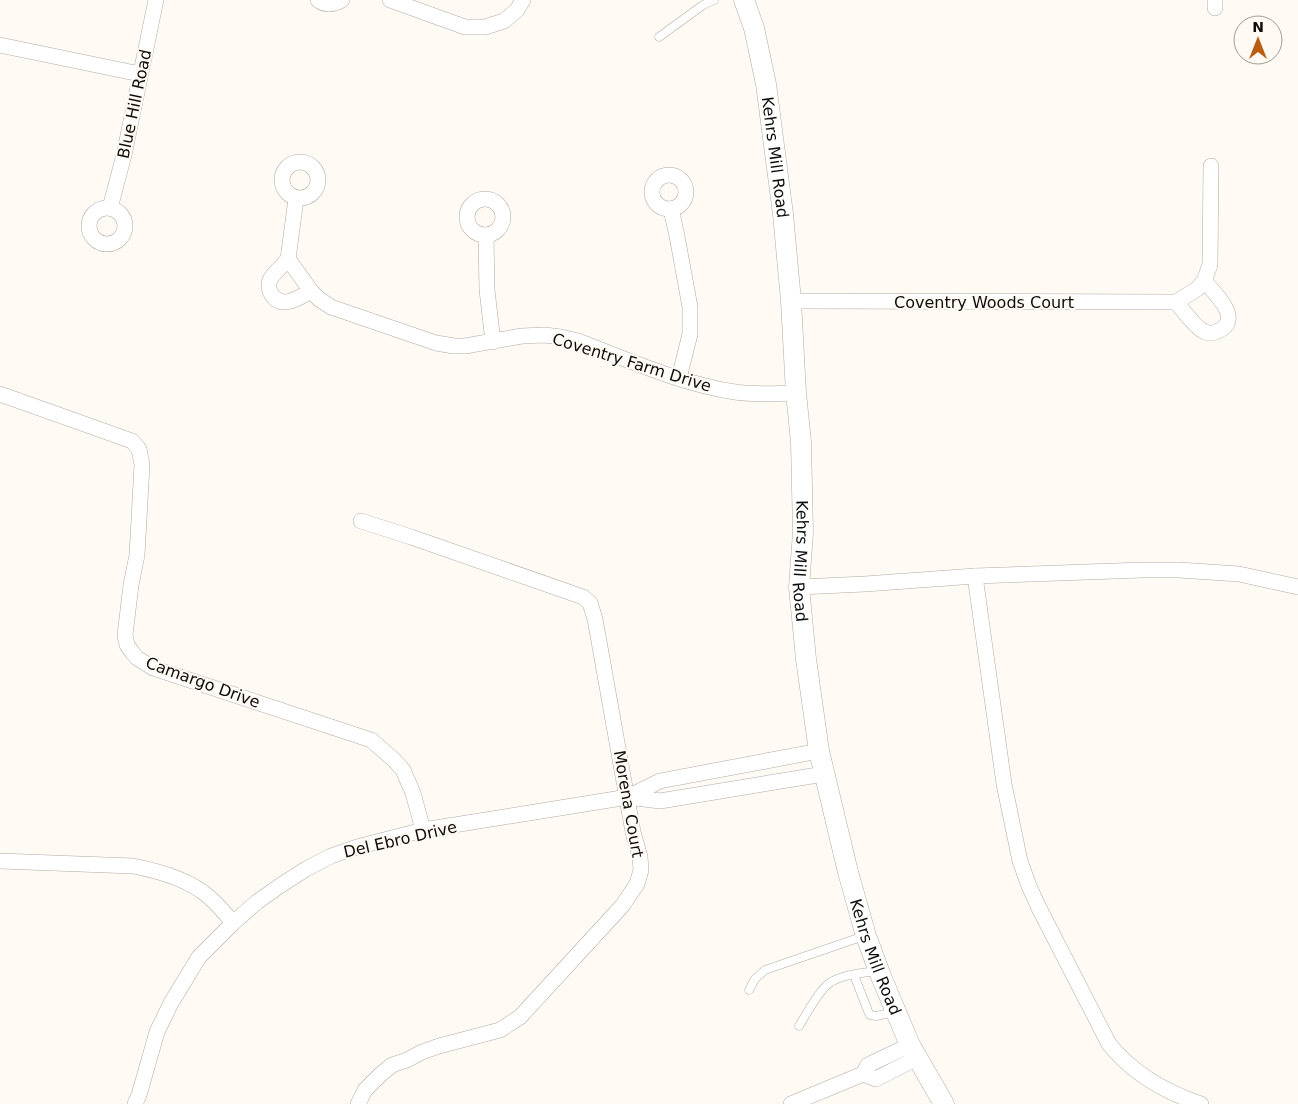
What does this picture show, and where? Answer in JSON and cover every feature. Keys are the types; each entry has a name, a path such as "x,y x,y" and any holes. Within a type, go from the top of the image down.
{"main road":[{"name":"Kehrs Mill Road","path":"744,0 754,28 767,92 783,214 801,442 803,532 799,587 806,660 819,751 848,872 866,936 896,1012 914,1051 944,1104"}],"street":[{"name":"Blue Hill Road","path":"110,208 124,155 156,0"},
{"path":"318,0 328,5 342,0"},
{"path":"390,0 465,27 484,27 504,21 516,10 523,0"},
{"path":"0,45 140,74"},
{"path":"1204,280 1227,308 1229,314 1226,325 1222,330 1215,333 1209,333 1198,328 1176,302 1197,289 1204,280 1210,265 1211,166"},
{"path":"296,198 288,259 270,278 268,283 269,290 277,300 282,302 294,300 311,291"},
{"path":"671,209 690,307 690,334 679,378"},
{"path":"486,235 487,290 493,342"},
{"name":"Coventry Farm Drive","path":"288,259 311,291 330,306 436,343 465,346 522,336 544,335 561,337 713,388 767,394 796,393"},
{"name":"Coventry Woods Court","path":"791,301 1176,302"},
{"name":"Camargo Drive","path":"0,394 132,440 139,450 142,465 137,555 125,635 127,645 138,658 153,668 371,740 403,770 413,793 423,830"},
{"name":"Morena Court","path":"358,1104 365,1090 392,1065 439,1046 500,1030 520,1017 622,906 637,884 641,870 595,619 590,604 583,597 361,521"},
{"path":"799,587 975,576 1133,570 1179,570 1239,574 1298,587"},
{"path":"975,576 1004,784 1020,861 1029,886 1109,1044 1120,1058 1137,1073 1183,1098 1201,1104"},
{"name":"Del Ebro Drive","path":"628,797 660,781 819,751"},
{"name":"Del Ebro Drive","path":"135,1104 157,1032 171,1002 199,957 257,902 306,869 330,856 423,830 628,797 660,801 824,774"},
{"path":"0,861 134,866 152,869 192,885 209,897 234,923"},
{"path":"790,1104 863,1074 876,1079 914,1051"}],"lane":[{"path":"659,37 703,5 714,0"},
{"path":"749,990 755,979 766,970 866,936"},
{"path":"798,1026 824,987 831,982 879,970"},
{"path":"854,975 870,1015 876,1016 896,1012"}]}
